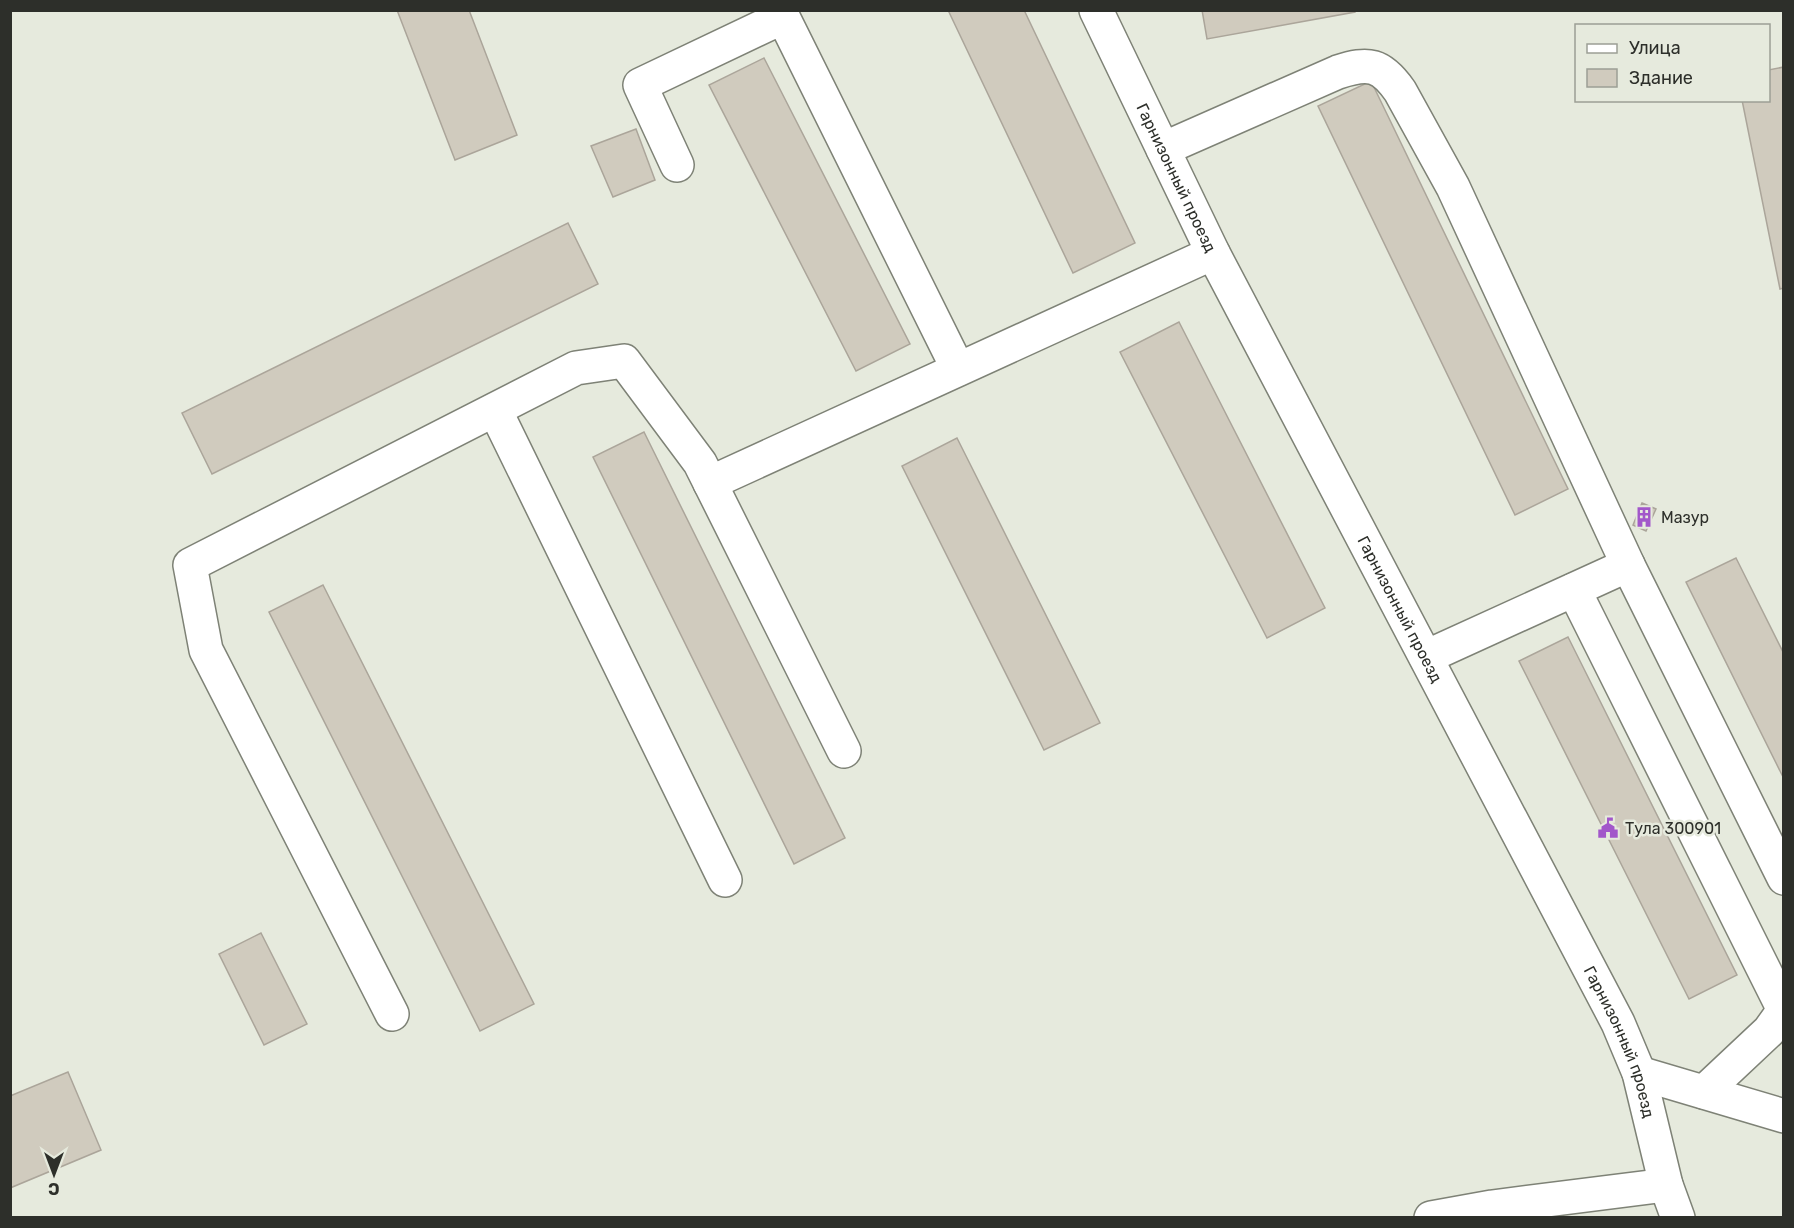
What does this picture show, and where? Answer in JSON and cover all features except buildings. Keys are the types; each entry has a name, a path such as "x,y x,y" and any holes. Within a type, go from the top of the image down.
{"street":[{"name":"Гарнизонный проезд","path":"1096,10 1213,253 1618,1023 1638,1073 1666,1185 1678,1218"},
{"path":"677,165 640,85 783,17 958,369"},
{"path":"1163,150 1338,72 1354,67 1371,66 1390,77 1453,187 1628,565 1784,878"},
{"path":"710,483 1213,253"},
{"path":"392,1014 206,650 190,565 576,368 624,361 700,463 844,751"},
{"path":"495,410 725,880"},
{"path":"1426,657 1628,565"},
{"path":"1574,590 1784,1010 1769,1031 1704,1092"},
{"path":"1638,1073 1784,1116"},
{"path":"1431,1218 1492,1207 1666,1185"}],"place":[{"name":"Мазур","path":"1644,517"},
{"name":"Тула 300901","path":"1608,828"}]}
